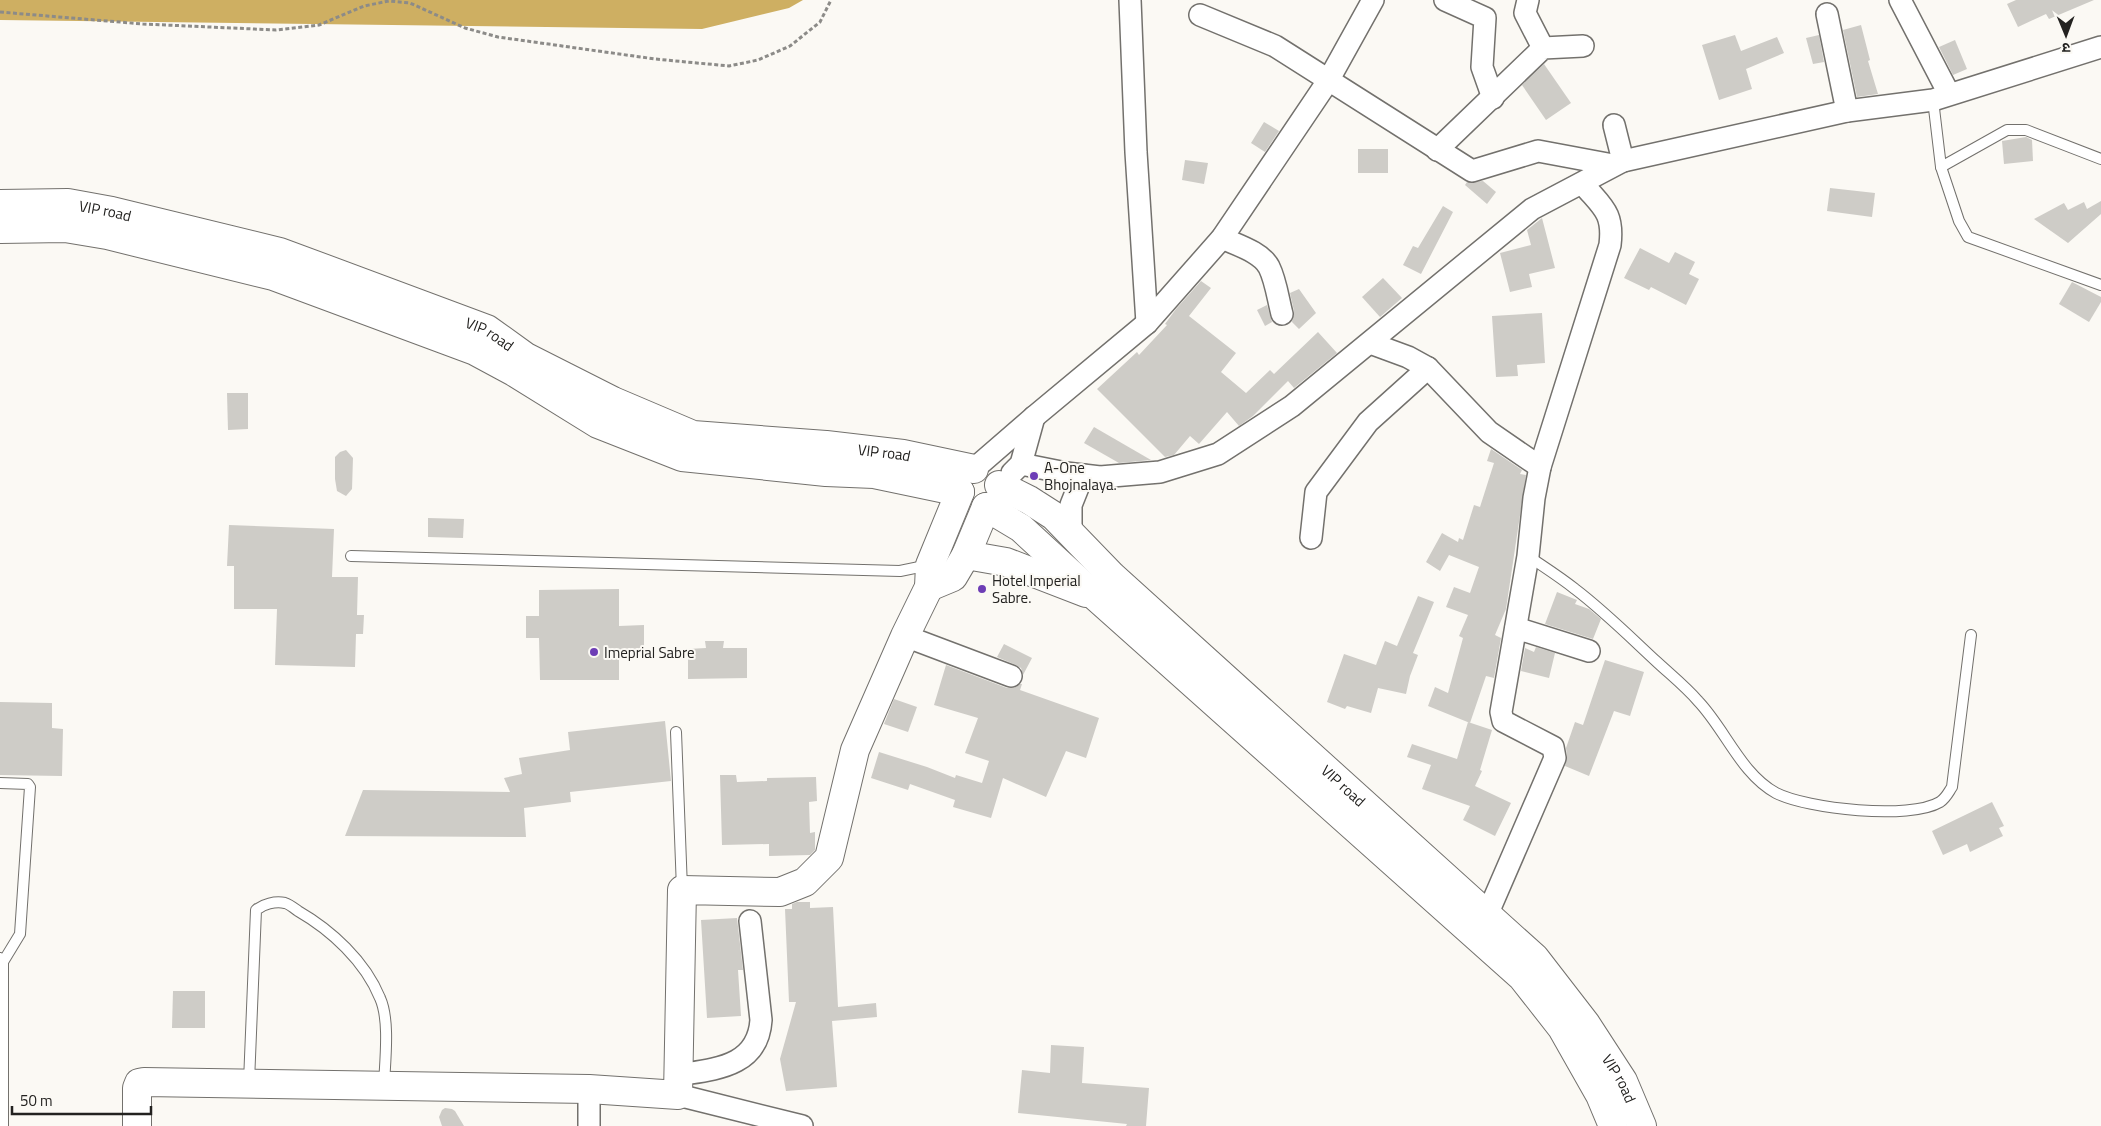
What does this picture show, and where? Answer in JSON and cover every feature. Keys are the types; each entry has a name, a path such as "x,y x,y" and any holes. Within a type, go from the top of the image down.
{"main road":[{"name":"VIP road","path":"0,204 68,203 112,211 280,252 487,329 526,357 613,401 693,435 826,444 903,454 974,469"},
{"name":"VIP road","path":"0,229 66,228 273,276 475,351 514,372 598,424 682,457 826,472 874,474 960,492"},
{"path":"137,1126 137,1088 139,1083 589,1089 678,1085 682,890 780,892 805,882 829,858 855,750 929,576 960,492 960,482 964,476 974,469 988,470 994,474 993,496 966,555 953,577 929,576"},
{"path":"960,492 964,500 974,507 993,496"},
{"name":"VIP road","path":"993,496 1029,500 1054,516 1112,576 1535,958 1586,1024 1623,1081 1642,1126"},
{"name":"VIP road","path":"993,496 1021,528 1048,550 1096,597 1522,977 1562,1028 1600,1095 1613,1126"},
{"path":"966,555 1006,562 1096,597"}],"street":[{"path":"974,469 1147,323 1222,238 1328,81 1373,0"},
{"path":"1445,0 1485,18 1482,67 1493,98"},
{"path":"1528,0 1525,13 1542,48"},
{"path":"1900,0 1941,97"},
{"path":"1129,3 1147,323"},
{"path":"1827,14 1847,112"},
{"path":"1200,15 1275,46 1472,171 1538,151 1618,163"},
{"path":"1437,150 1493,98 1542,48 1583,46"},
{"path":"1021,464 1100,477 1160,472 1218,454 1292,406 1532,209 1583,184 1618,163 1847,112 1941,97 2101,47"},
{"path":"1614,125 1619,140 1618,163"},
{"path":"1487,915 1556,758 1553,747 1503,721 1501,717 1528,556 1534,498 1540,467 1610,244 1612,228 1609,216 1583,184"},
{"path":"1222,238 1248,250 1265,262 1272,275 1282,314"},
{"path":"1370,343 1408,357 1428,368 1489,432 1540,467"},
{"path":"1311,538 1316,492 1368,422 1428,368"},
{"path":"993,496 1021,464 1034,417"},
{"path":"1070,534 1071,505 1083,475"},
{"path":"1516,628 1589,651"},
{"path":"905,636 1012,676"},
{"path":"678,1085 738,1061 752,1051 760,1032 761,1020 750,921"},
{"path":"678,1085 802,1126"},
{"path":"589,1089 589,1126"}],"lane":[{"path":"1941,97 1940,167 1959,221 1968,237 2101,285"},
{"path":"1940,167 2007,130 2026,130 2101,159"},
{"path":"351,556 900,571 929,576"},
{"path":"1528,556 1574,588 1608,616 1698,700 1715,720 1745,764 1760,780 1776,793 1829,807 1891,812 1939,803 1947,796 1952,787 1971,636"},
{"path":"676,732 682,890"},
{"path":"0,783 28,784 30,787 20,934 1,960 3,1126"},
{"path":"249,1083 256,910 262,905 285,903 305,914 341,942 370,977 381,1000 384,1018 384,1085"}],"path":[{"path":"0,12 143,24 276,30 319,24 364,6 389,1 410,3 465,28 498,37 655,59 729,66 758,60 790,46 820,22 831,0"}],"shaded area":[{"path":"0,0 803,0 789,8 702,29 0,20"}],"building":[{"path":"2016,0 2094,0 2049,19 2046,14 2018,27 2007,4"},
{"path":"1861,25 1870,60 1868,61 1878,94 1857,97 1843,30"},
{"path":"1735,35 1741,51 1777,37 1784,53 1746,69 1752,89 1719,100 1702,45"},
{"path":"1819,35 1824,62 1813,64 1806,38"},
{"path":"1955,40 1967,69 1953,75 1939,47"},
{"path":"1544,64 1571,103 1546,120 1522,85"},
{"path":"1264,122 1279,131 1265,152 1251,143"},
{"path":"2026,137 2032,140 2033,161 2004,164 2002,141"},
{"path":"1358,149 1388,149 1388,173 1358,173"},
{"path":"1185,160 1208,163 1204,184 1182,180"},
{"path":"1483,181 1496,192 1487,204 1465,185 1467,182"},
{"path":"1830,188 1875,193 1872,217 1827,211"},
{"path":"2101,201 2101,214 2068,243 2034,219 2064,203 2068,210 2084,202 2087,209"},
{"path":"1443,206 1453,212 1421,274 1403,265 1413,246 1418,248"},
{"path":"1542,218 1555,268 1529,274 1532,287 1510,292 1500,253 1531,245 1527,230"},
{"path":"1640,248 1669,263 1675,252 1695,262 1689,274 1699,279 1686,305 1651,287 1649,290 1624,278"},
{"path":"1383,278 1402,298 1380,317 1362,297"},
{"path":"1201,281 1211,288 1189,316 1236,353 1221,372 1246,393 1270,370 1274,374 1318,332 1337,353 1294,388 1288,381 1253,416 1239,426 1227,412 1199,444 1190,436 1174,455 1165,457 1097,389 1137,352 1139,355 1167,325 1165,324 1176,309"},
{"path":"2072,282 2101,297 2101,302 2089,322 2059,304"},
{"path":"1299,289 1316,313 1299,329 1292,322 1294,311 1290,293"},
{"path":"1267,305 1272,322 1265,326 1257,310"},
{"path":"1542,313 1545,363 1517,365 1518,376 1496,377 1492,316"},
{"path":"227,393 248,393 248,429 228,430"},
{"path":"1094,427 1151,460 1119,463 1084,443"},
{"path":"1491,449 1522,470 1520,474 1526,475 1506,609 1495,635 1501,638 1494,678 1486,676 1470,723 1428,706 1435,687 1448,693 1463,638 1459,636 1468,615 1446,607 1454,587 1470,593 1479,567 1449,555 1440,571 1426,562 1442,533 1458,542 1459,538 1463,540 1474,505 1480,507 1494,463 1487,461"},
{"path":"346,450 353,458 352,489 346,496 337,491 335,457 340,452"},
{"path":"428,518 464,519 463,538 428,537"},
{"path":"229,525 334,529 332,577 358,577 357,615 364,615 363,634 356,634 355,667 275,665 277,609 234,609 234,566 227,566"},
{"path":"619,589 619,626 644,625 644,650 619,650 619,680 540,680 539,638 526,638 526,616 539,616 539,590"},
{"path":"1557,592 1577,600 1575,604 1589,609 1601,619 1593,639 1545,624"},
{"path":"1418,596 1434,602 1413,653 1418,655 1406,694 1378,688 1371,713 1347,706 1345,709 1327,702 1344,654 1376,665 1385,641 1397,646"},
{"path":"705,641 724,641 723,648 747,648 747,678 688,679 688,649 706,648"},
{"path":"1004,644 1032,658 1023,675 1021,668 997,657"},
{"path":"1536,647 1555,653 1549,678 1521,671 1525,648 1534,652"},
{"path":"1605,660 1644,672 1630,716 1614,711 1589,776 1565,766 1566,748 1575,722 1583,725"},
{"path":"946,665 1007,688 1014,688 1022,684 1020,690 1099,718 1086,758 1066,751 1046,797 1003,778 991,818 953,807 955,800 910,784 908,790 871,778 879,752 955,778 956,775 982,783 989,761 965,753 978,718 934,705"},
{"path":"894,699 917,707 908,732 884,724"},
{"path":"0,702 52,703 52,728 63,729 62,776 0,775"},
{"path":"665,721 671,781 570,792 571,802 524,808 526,837 345,836 363,790 510,792 504,778 522,774 519,758 570,750 568,732"},
{"path":"1468,722 1492,730 1480,770 1482,771 1475,786 1511,803 1495,836 1463,820 1470,806 1422,789 1431,765 1407,757 1412,744 1457,759"},
{"path":"720,775 736,775 737,782 767,781 767,778 816,777 817,801 809,802 810,833 815,832 815,850 810,855 769,856 769,844 722,845"},
{"path":"1992,802 2004,826 1999,828 2003,836 1970,852 1967,844 1943,855 1932,831"},
{"path":"810,902 810,908 833,907 838,1007 876,1003 877,1017 832,1021 837,1087 786,1091 780,1059 796,1002 789,1002 785,909 792,909 792,904"},
{"path":"737,918 743,970 738,970 741,1016 707,1018 701,920"},
{"path":"173,991 205,991 205,1028 172,1028"},
{"path":"1051,1045 1084,1047 1082,1083 1149,1088 1146,1126 1126,1126 1127,1124 1018,1113 1022,1070 1050,1073"},
{"path":"445,1108 455,1111 464,1126 442,1126 439,1117"}],"place":[{"name":"A-One Bhojnalaya.","path":"1034,476"},
{"name":"Hotel Imperial Sabre.","path":"982,589"},
{"name":"Imeprial Sabre","path":"594,652"}]}
